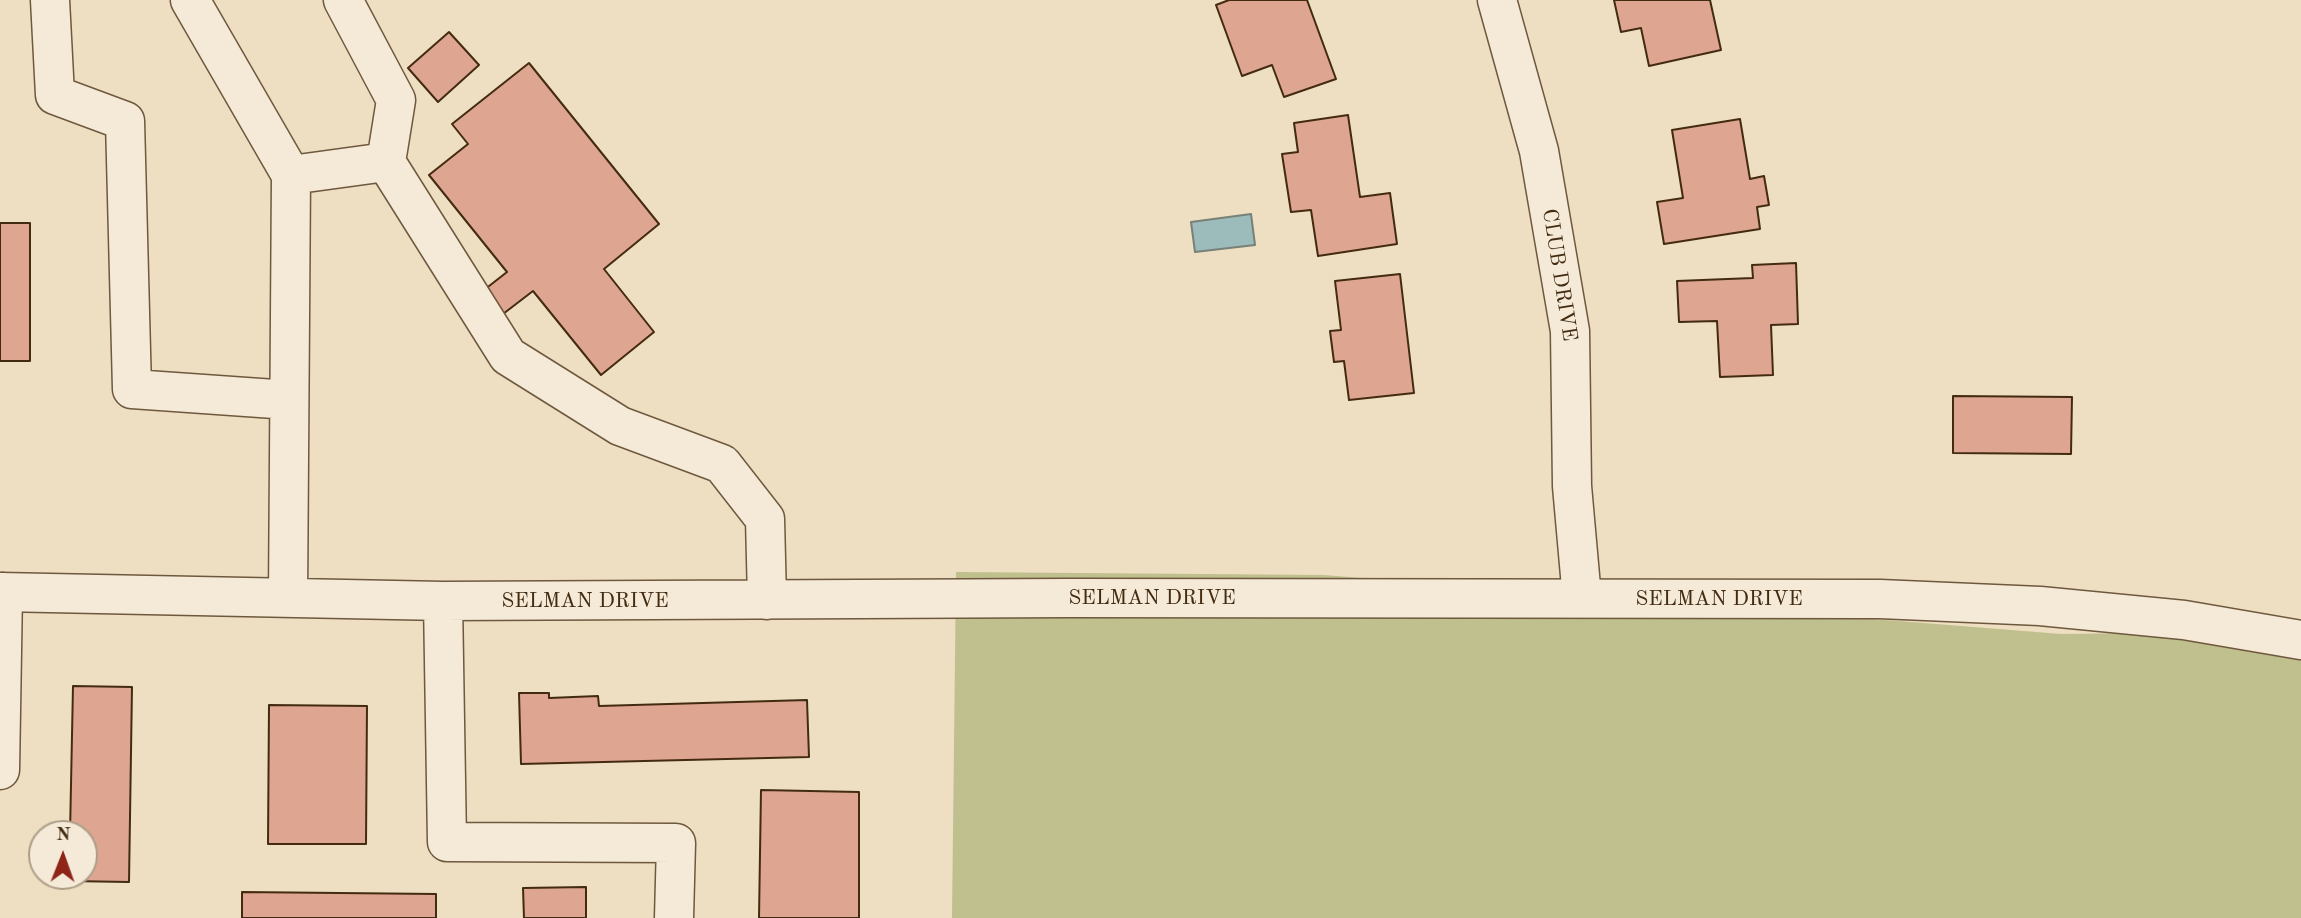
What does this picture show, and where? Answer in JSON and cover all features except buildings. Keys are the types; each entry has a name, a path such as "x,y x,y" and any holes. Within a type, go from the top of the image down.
{"street":[{"path":"50,0 55,95 125,121 132,389 289,400"},
{"path":"190,0 291,175 288,598"},
{"path":"342,0 396,100 386,162 508,356 620,426 722,464 765,519 767,600"},
{"name":"CLUB DRIVE","path":"1497,0 1539,151 1570,331 1572,486 1582,598"},
{"path":"291,175 386,162"},
{"path":"0,770 2,592"},
{"name":"SELMAN DRIVE","path":"2,592 443,601 1582,598 1880,600 2040,606 2184,620 2301,640"},
{"path":"443,601 447,842 676,843 674,918"}],"shaded area":[{"path":"956,572 1324,575 2061,634 2301,631 2301,918 952,918"}],"water":[{"path":"1251,214 1255,245 1195,252 1191,222"}]}
